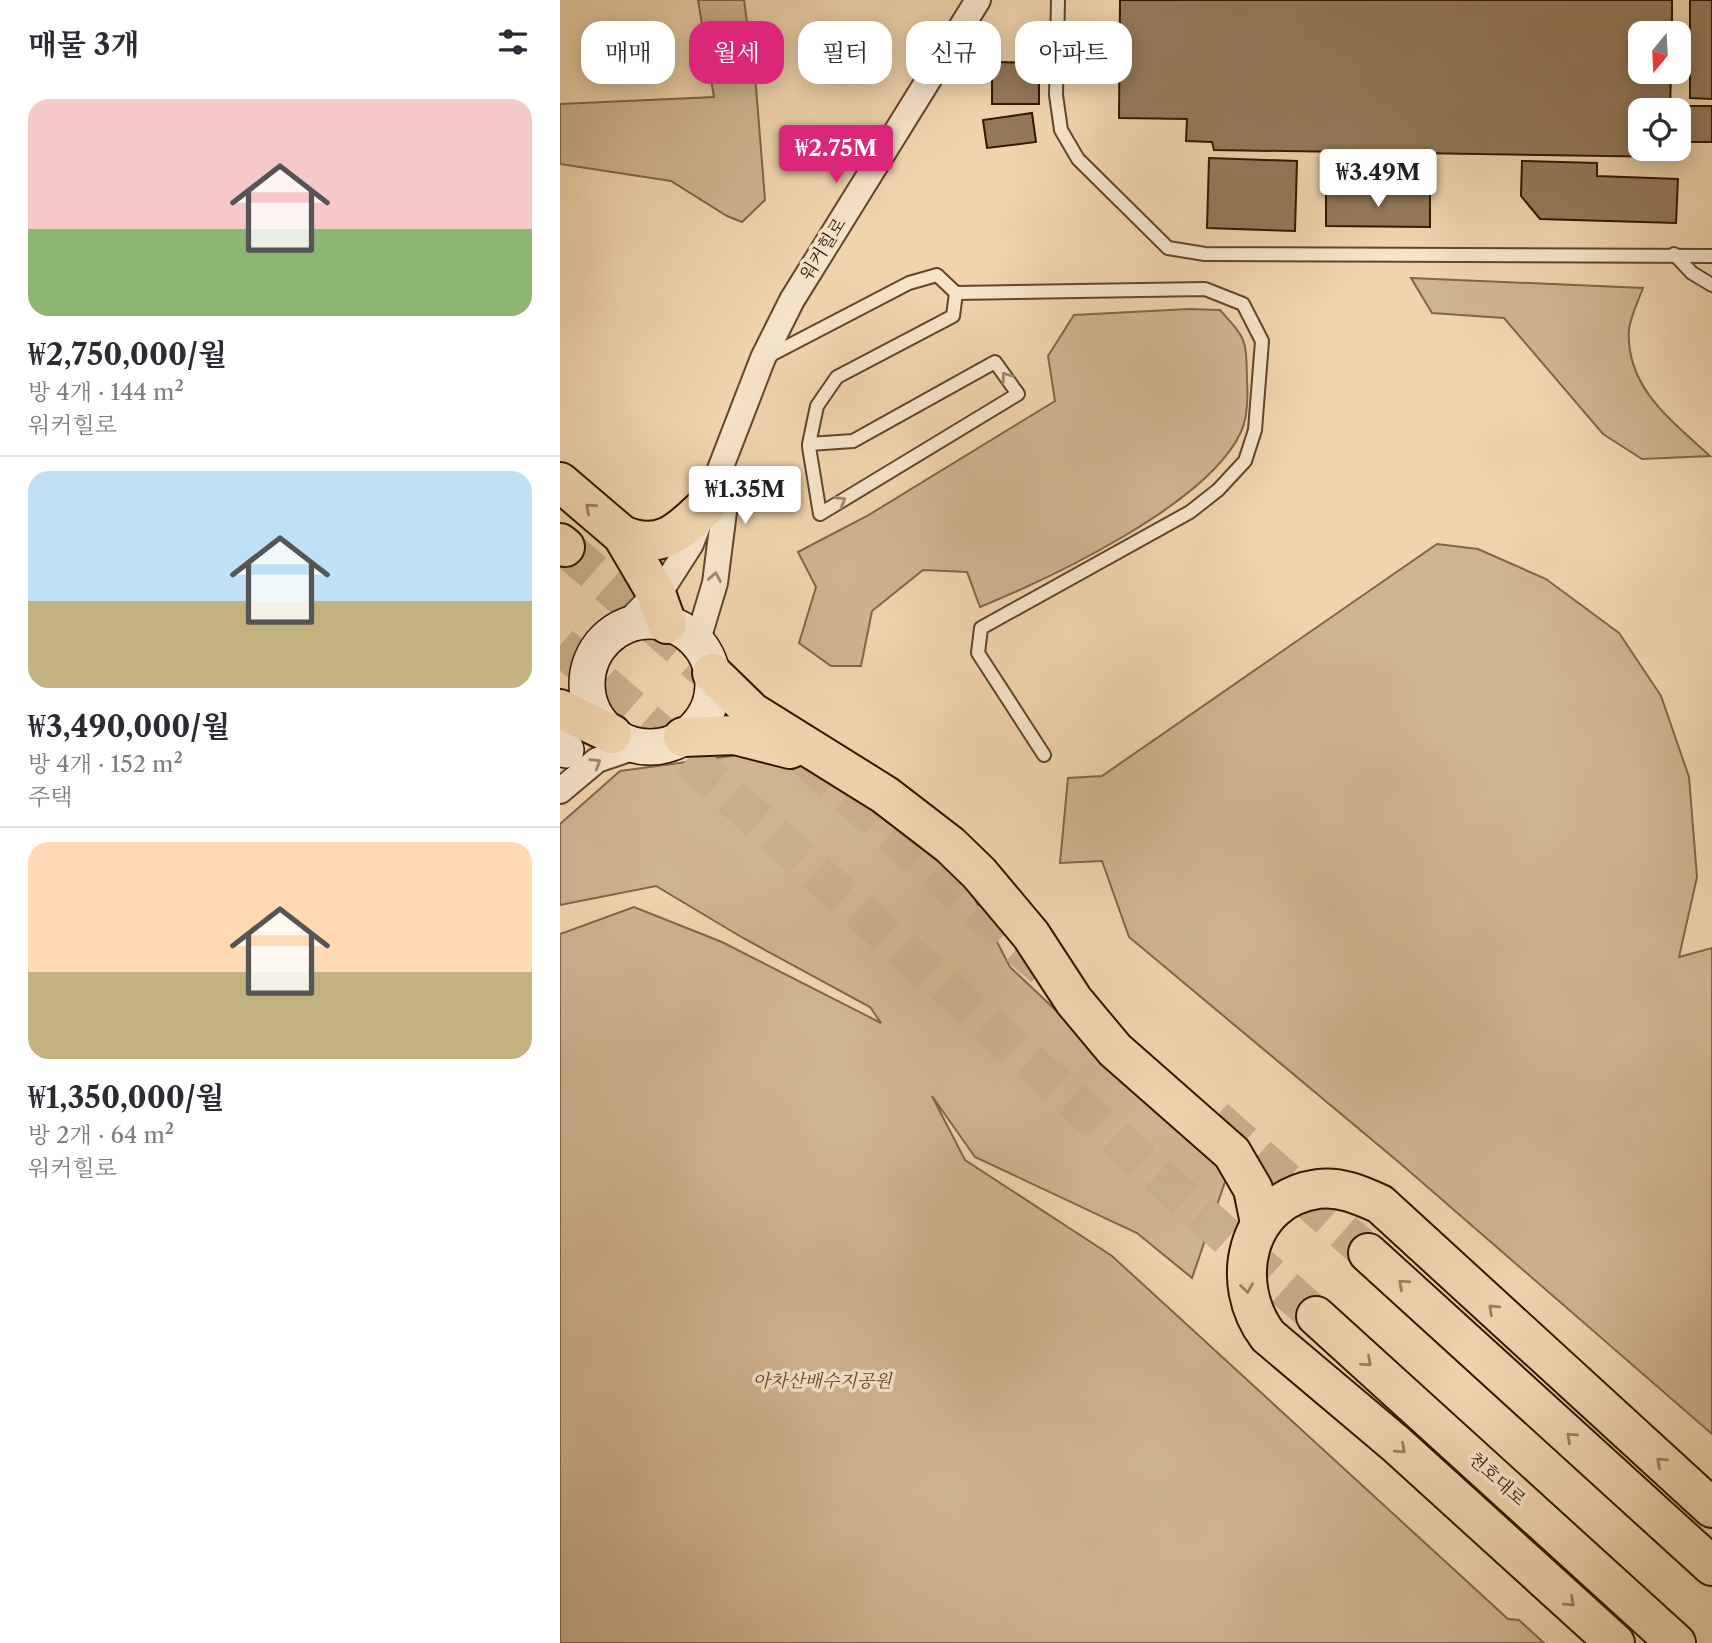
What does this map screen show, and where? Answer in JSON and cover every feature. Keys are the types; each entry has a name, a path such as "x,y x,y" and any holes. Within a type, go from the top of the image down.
{"main road":[{"path":"560,482 622,535 637,542 658,540 678,533 707,505"},
{"path":"622,535 683,633 752,712 896,803 950,845 979,873 1031,935 1074,1001 1108,1042 1232,1153 1253,1189 1260,1223"},
{"path":"683,633 642,621 624,627 598,648 590,663 586,681 583,732 664,745 683,737 714,734 755,738 835,764"},
{"path":"683,633 710,702 704,716 683,737"},
{"path":"1232,1153 1301,1182 1339,1189 1380,1204 1712,1508"},
{"path":"1339,1189 1300,1192 1272,1210 1260,1223 1248,1252 1246,1288 1257,1321 1268,1336 1396,1444 1615,1643"},
{"path":"1368,1253 1712,1566"},
{"name":"천호대로","path":"1316,1316 1676,1643"}],"street":[{"name":"워커힐로","path":"683,633 691,544 763,358 792,300 978,0"},
{"name":"워커힐로","path":"683,633 715,583 728,484 747,398"},
{"path":"560,791 597,760 583,732"}],"lane":[{"path":"1058,0 1056,95 1061,130 1078,159 1168,248 1205,254 1712,256"},
{"path":"1674,254 1692,273 1712,285"},
{"path":"763,358 909,284 937,275 956,293 1205,289 1243,304 1262,341 1255,430 1245,461 1218,489 1190,512 981,628 978,653 1044,755"},
{"path":"809,445 853,441 995,362 1018,394 820,514 809,445 817,406 836,377 953,316 956,293"}],"green space":[{"path":"698,0 744,0 747,21 701,21"},
{"path":"712,84 756,84 765,200 742,222 727,216 671,181 560,164 560,104 714,97"},
{"path":"1411,278 1643,288 1629,329 1630,350 1635,368 1654,401 1710,456 1642,459 1603,434 1504,318 1432,313"},
{"path":"1220,310 1243,340 1247,366 1247,406 1241,432 1223,459 1197,485 1126,535 1047,577 980,607 967,572 923,570 872,611 861,666 831,666 799,643 816,587 798,552 867,516 1055,401 1048,356 1074,315"},
{"path":"1437,544 1478,549 1546,579 1619,633 1661,696 1689,777 1697,877 1679,957 1712,948 1712,1434 1401,1164 1129,937 1102,861 1060,863 1068,778 1102,776"},
{"name":"아차산배수지공원","path":"746,754 871,795 963,876 1010,967 1228,1173 1192,1278 1137,1233 975,1157 932,1096 965,1160 1112,1256 1508,1619 1519,1620 1544,1643 560,1643 560,934 634,907 722,942 881,1023 870,1007 743,938 656,886 560,905 560,824 620,771"}],"building":[{"path":"1120,0 1672,0 1672,21 1628,21 1628,84 1671,84 1670,98 1628,98 1628,156 1214,150 1212,142 1186,141 1187,119 1119,118 1119,84 1132,84 1132,21 1120,21"},
{"path":"1690,0 1712,0 1712,99 1690,98"},
{"path":"1001,62 1015,62 1015,84 1039,84 1039,104 992,104 992,84 1001,84"},
{"path":"1691,106 1712,106 1712,142 1691,142"},
{"path":"1032,113 1036,142 987,148 983,120"},
{"path":"1209,158 1297,161 1295,231 1207,228"},
{"path":"1522,161 1597,163 1597,176 1678,179 1676,223 1540,219 1521,196"},
{"path":"1326,191 1430,192 1430,227 1326,226"}],"tunnel":[{"path":"565,547 736,697"},
{"path":"560,645 1316,1316"},
{"path":"805,758 1044,968"},
{"path":"1215,1118 1368,1253"}]}
